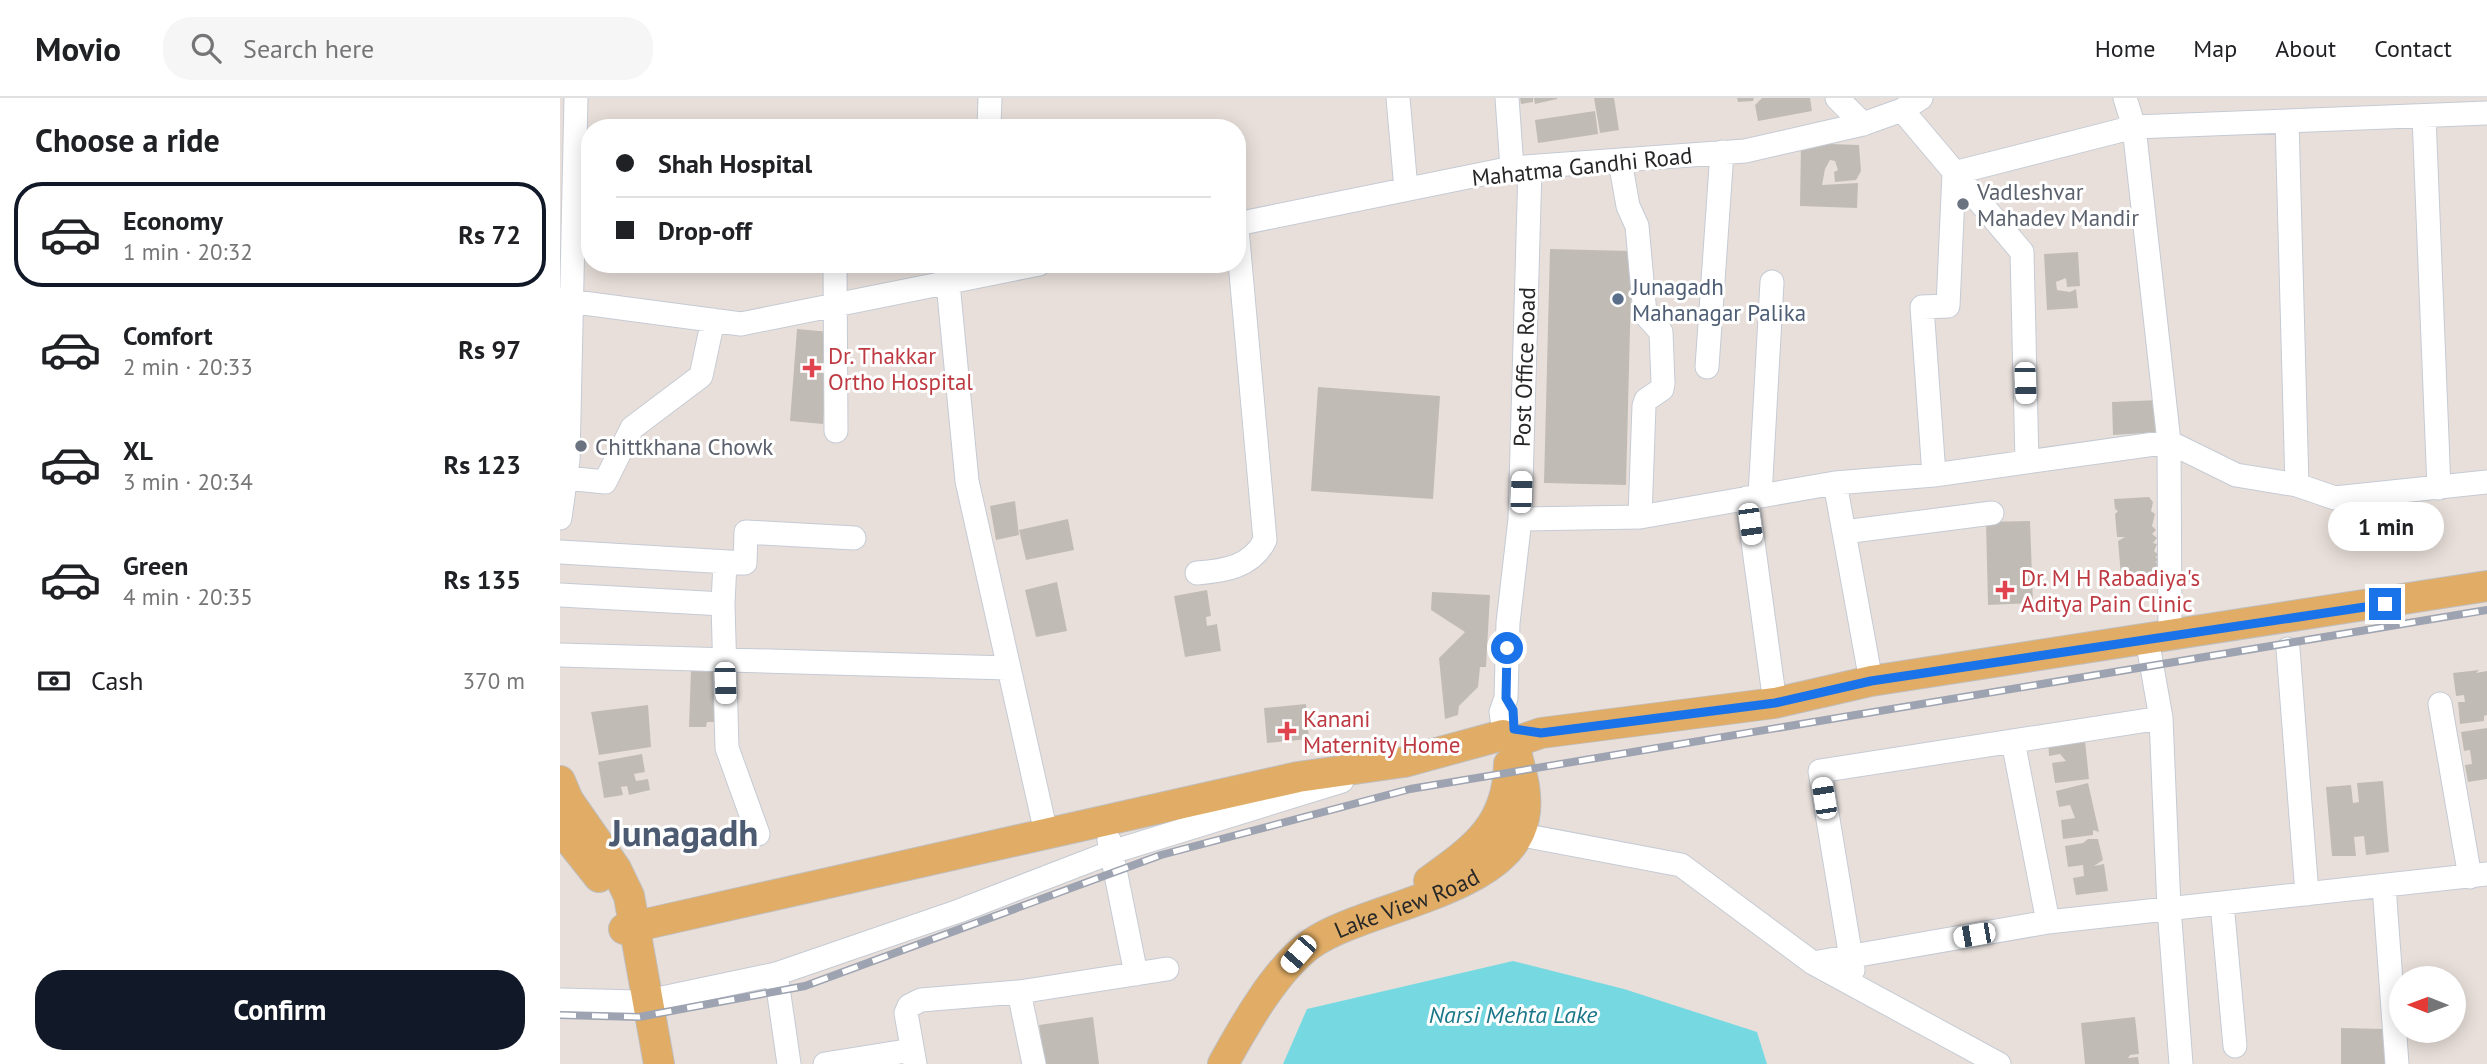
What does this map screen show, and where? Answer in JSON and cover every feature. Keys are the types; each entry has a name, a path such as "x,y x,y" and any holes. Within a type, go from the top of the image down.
{"main road":[{"path":"630,927 722,909 1298,777 1404,762 1514,739 1775,703 1871,681 2487,586"},
{"path":"1505,832 1524,819 1525,796 1514,739"},
{"path":"560,781 568,800 616,869 629,896 630,927 642,1001 648,1064"},
{"path":"560,828 602,882 630,927"},
{"name":"Lake View Road","path":"1209,1064 1278,950 1316,922 1425,884 1472,850 1505,832"},
{"name":"Lake View Road","path":"1223,1064 1287,967 1313,942 1430,897 1476,874 1505,832"},
{"path":"642,1001 659,1064"}],"street":[{"path":"560,519 566,478 564,306 576,159 576,98"},
{"path":"989,98 989,119"},
{"path":"1398,98 1406,189"},
{"name":"Post Office Road","path":"1507,98 1521,168 1520,519 1508,624 1506,698 1513,710 1514,739"},
{"path":"1837,98 1863,124"},
{"path":"2125,98 2134,127 2169,442 2158,638 2169,908 2181,1064"},
{"path":"1912,104 1954,173 2022,252 2027,462"},
{"name":"Mahatma Gandhi Road","path":"1246,224 1406,189 1521,168 1745,150 1863,124 1912,104"},
{"path":"1954,173 2134,127 2487,113"},
{"path":"2424,116 2439,488"},
{"path":"2287,121 2297,485"},
{"path":"1707,367 1722,152"},
{"path":"1620,161 1628,206 1637,226 1645,314 1661,332 1662,389 1646,400 1644,406 1640,517"},
{"path":"1934,475 1922,307 1948,306 1954,173"},
{"path":"835,273 836,430"},
{"path":"1197,573 1220,571 1245,563 1259,552 1265,540 1241,273"},
{"path":"564,306 741,324 834,305 949,274 967,481 1046,833"},
{"path":"1772,282 1753,497 1775,703"},
{"path":"566,478 605,482 632,428 701,376 713,320"},
{"path":"1520,519 1640,517 1835,483 1934,475 2169,442 2236,475 2297,485 2335,498 2487,482"},
{"path":"1835,483 1871,681"},
{"path":"1844,532 1992,513"},
{"path":"560,552 745,563 746,532 854,538"},
{"path":"725,562 723,604 727,748 758,834"},
{"path":"560,595 723,604"},
{"path":"2288,649 2307,894"},
{"path":"560,655 1007,667"},
{"path":"1813,963 2048,922 2478,875 2440,704"},
{"path":"1855,986 1820,772 2161,718"},
{"path":"2012,741 2048,922"},
{"path":"560,1000 642,1001 776,974 959,911 1112,852 1404,762"},
{"path":"1105,820 1136,974"},
{"path":"1505,832 1681,865 1813,963 1999,1064"},
{"path":"2384,886 2397,1064"},
{"path":"2222,903 2235,1046"},
{"path":"825,1064 913,1057 906,1013 909,1006 920,1000 1019,992 1167,969"},
{"path":"776,974 789,1064"},
{"path":"1019,992 1034,1064"}],"water":[{"name":"Narsi Mehta Lake","path":"1513,961 1624,989 1757,1032 1767,1064 1283,1064 1307,1009"}],"building":[{"path":"1520,98 1533,98 1533,102 1521,104"},
{"path":"1534,98 1557,98 1557,99 1535,104"},
{"path":"1594,98 1614,98 1619,130 1600,133"},
{"path":"1737,98 1754,98 1753,101 1738,102"},
{"path":"1762,98 1810,98 1812,111 1758,121 1755,105"},
{"path":"1595,111 1598,134 1538,143 1535,120"},
{"path":"1801,143 1859,145 1861,171 1856,180 1835,182 1834,172 1838,170 1835,161 1830,160 1822,185 1858,183 1857,208 1800,206"},
{"path":"1550,249 1632,251 1626,485 1544,483"},
{"path":"2078,252 2080,286 2067,287 2066,278 2056,282 2057,290 2070,292 2076,289 2078,308 2047,310 2044,254"},
{"path":"797,329 830,332 823,424 790,421"},
{"path":"1318,387 1440,396 1433,499 1311,491"},
{"path":"2159,400 2161,432 2113,435 2112,402"},
{"path":"2149,497 2153,502 2151,511 2155,514 2152,526 2156,530 2152,534 2157,538 2153,543 2157,544 2154,551 2159,555 2155,557 2159,559 2155,563 2159,562 2156,567 2160,572 2121,576 2118,541 2125,537 2117,537 2115,514 2118,511 2115,509 2114,499"},
{"path":"1015,501 1019,535 996,540 990,506"},
{"path":"1068,519 1074,550 1026,560 1019,530"},
{"path":"2030,521 2033,603 1988,605 1986,522"},
{"path":"1057,582 1067,631 1036,637 1025,590"},
{"path":"1207,590 1211,616 1206,617 1207,626 1217,624 1221,651 1185,657 1174,596"},
{"path":"1432,592 1490,595 1486,667 1480,667 1478,687 1459,706 1458,715 1445,719 1439,658 1465,632 1431,610"},
{"path":"716,666 716,722 707,722 706,727 689,727 691,670"},
{"path":"2479,670 2476,673 2487,671 2487,715 2484,716 2484,721 2460,724 2458,702 2465,702 2464,695 2456,696 2453,673"},
{"path":"1306,704 1309,739 1267,743 1264,708"},
{"path":"648,705 651,747 599,755 591,712"},
{"path":"2487,728 2487,779 2468,782 2465,765 2472,764 2470,750 2464,751 2461,732"},
{"path":"2084,731 2089,779 2055,783 2052,763 2066,761 2060,754 2049,756 2048,736"},
{"path":"642,754 645,772 634,774 636,781 648,779 650,790 629,795 627,786 621,787 623,795 604,798 598,762"},
{"path":"2383,781 2389,852 2366,855 2364,836 2354,837 2356,856 2332,856 2326,787 2351,785 2353,803 2359,802 2357,783"},
{"path":"2088,783 2099,832 2093,830 2093,835 2063,839 2061,820 2075,818 2070,805 2059,807 2056,791"},
{"path":"2088,839 2098,839 2103,860 2094,866 2104,864 2108,891 2076,895 2073,878 2084,876 2083,865 2068,867 2065,846 2083,843"},
{"path":"1093,1017 1099,1064 1045,1064 1039,1025"},
{"path":"2135,1017 2139,1054 2130,1055 2128,1058 2138,1057 2139,1064 2085,1064 2081,1023"},
{"path":"2341,1028 2386,1029 2385,1064 2341,1064"}],"railway":[{"path":"560,1015 639,1017 805,986 1161,855 1410,789 2487,610"}],"place":[{"name":"Vadleshvar Mahadev Mandir","path":"1963,204"},
{"name":"Junagadh Mahanagar Palika","path":"1618,299"},
{"name":"Dr. Thakkar Ortho Hospital","path":"812,368"},
{"name":"Chittkhana Chowk","path":"581,446"},
{"name":"Dr. M H Rabadiya's Aditya Pain Clinic","path":"2005,590"},
{"name":"Kanani Maternity Home","path":"1287,731"}],"district":[{"name":"Junagadh","path":"684,832"}],"route":[{"path":"1507,648 1506,698 1513,710 1514,729 1541,733 1775,703 1871,681 2385,604"}]}
